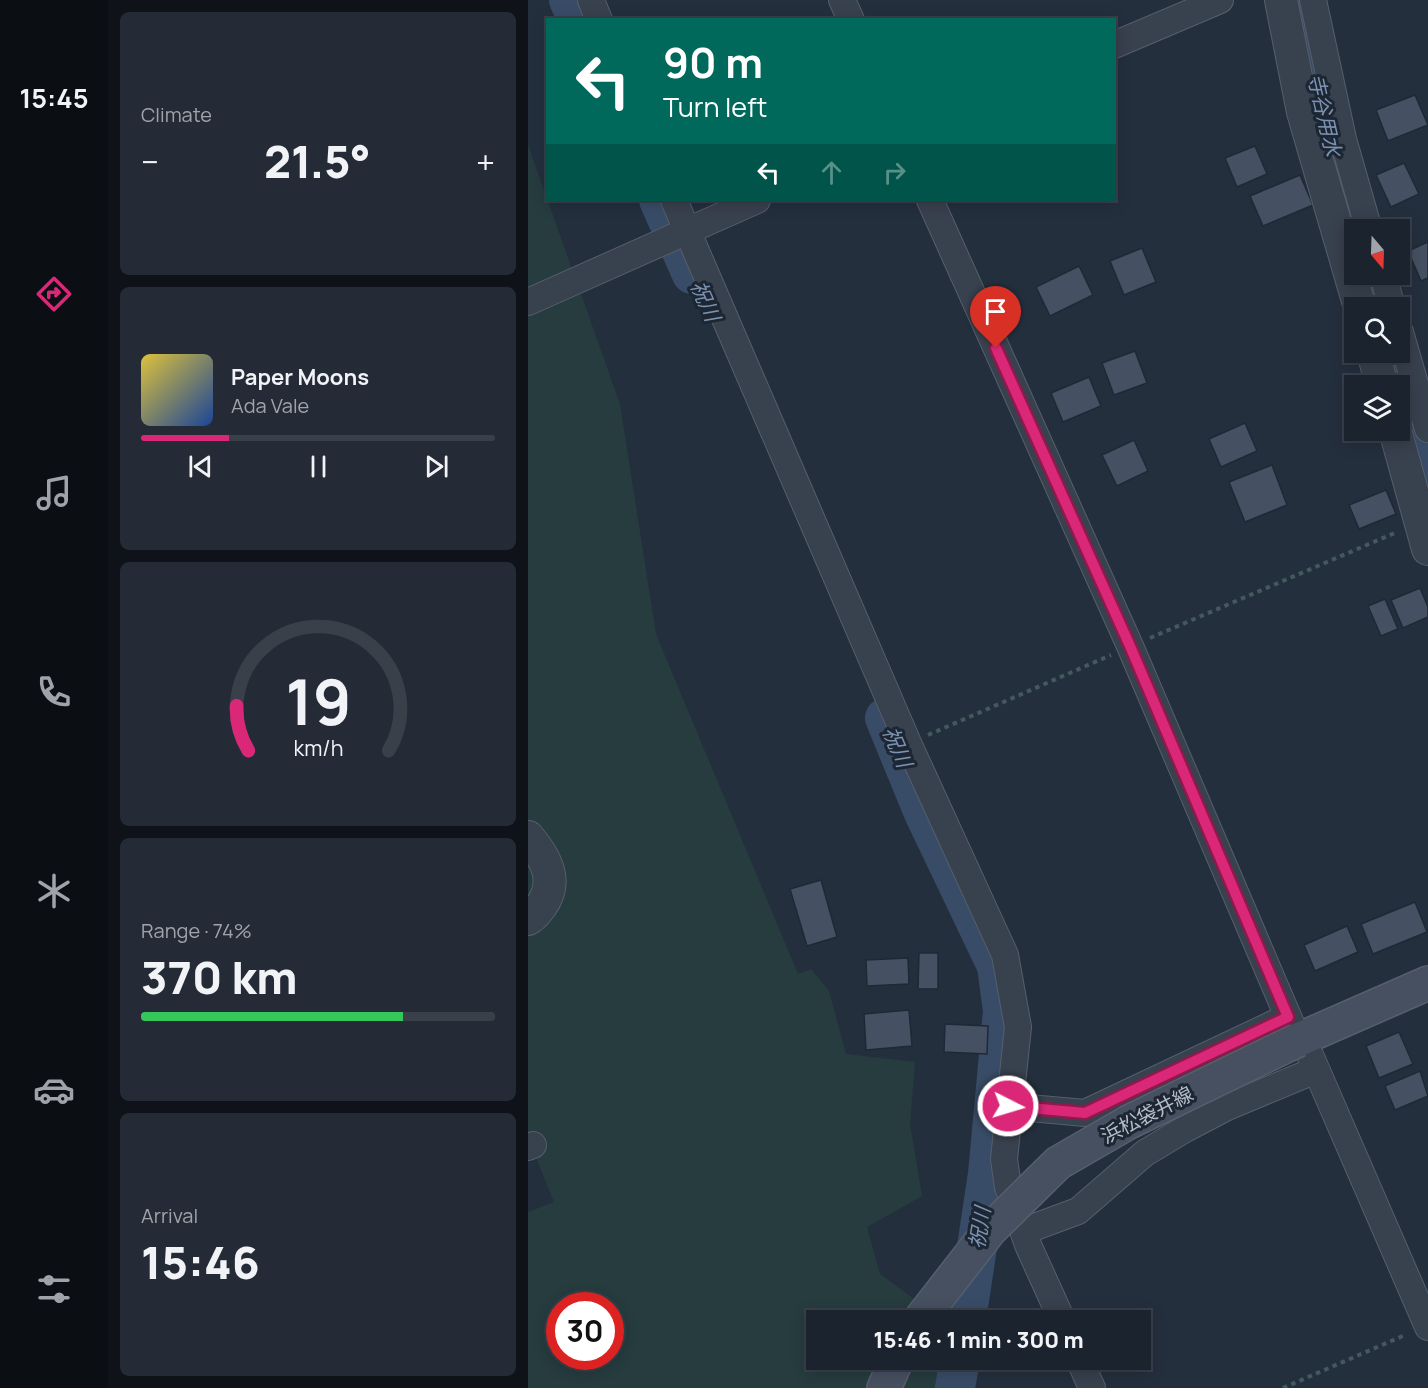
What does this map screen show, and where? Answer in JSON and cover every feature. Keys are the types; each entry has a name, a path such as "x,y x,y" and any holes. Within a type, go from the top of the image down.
{"main road":[{"name":"浜松袋井線","path":"928,1310 990,1230 1058,1163 1296,1032 1428,983"},
{"path":"884,1388 892,1370"}],"street":[{"path":"591,0 598,18"},
{"path":"842,0 850,18"},
{"path":"1116,44 1220,0"},
{"path":"1281,0 1304,112 1357,297"},
{"path":"1313,0 1343,139 1367,219"},
{"path":"674,201 908,744 1005,955 1018,1027 1004,1159 1008,1187 1058,1310"},
{"path":"528,302 755,201"},
{"path":"930,201 1130,646 1296,1032 1316,1070 1428,1326"},
{"path":"1409,363 1428,429"},
{"path":"1398,441 1425,527"},
{"path":"528,837 548,864 551,886 544,902 528,919"},
{"path":"1008,1106 1085,1113 1296,1032"},
{"path":"1024,1231 1078,1211 1145,1153 1185,1129 1227,1107 1316,1070"},
{"path":"1084,1370 1092,1388"}],"path":[{"path":"908,744 1130,646 1425,527"},
{"path":"1283,1388 1428,1326"}],"green space":[{"path":"528,145 620,404 656,634 798,974 811,969 829,991 846,1054 915,1062 910,1124 922,1196 867,1227 880,1274 929,1310 806,1310 806,1370 958,1370 955,1388 528,1388 528,1212 554,1202 528,1138"}],"building":[{"path":"1415,95 1428,125 1388,141 1376,110"},
{"path":"1255,146 1267,174 1237,187 1225,158"},
{"path":"1404,163 1419,194 1391,207 1376,175"},
{"path":"1300,175 1313,205 1263,226 1250,196"},
{"path":"1428,242 1428,278 1421,281 1410,256 1410,250"},
{"path":"1142,248 1156,282 1124,295 1110,261"},
{"path":"1079,266 1093,295 1050,316 1036,287"},
{"path":"1135,351 1147,383 1114,395 1102,363"},
{"path":"1089,377 1101,406 1063,422 1051,393"},
{"path":"1245,423 1257,451 1221,467 1209,439"},
{"path":"1134,440 1148,471 1117,486 1102,455"},
{"path":"1272,465 1287,505 1245,522 1229,482"},
{"path":"1386,490 1396,514 1359,529 1349,505"},
{"path":"1420,588 1428,607 1428,617 1403,628 1391,600"},
{"path":"1385,599 1398,629 1381,636 1368,606"},
{"path":"821,880 837,937 807,946 790,889"},
{"path":"1415,902 1427,932 1373,954 1361,924"},
{"path":"1347,926 1358,952 1315,971 1304,945"},
{"path":"919,953 938,953 938,989 918,989"},
{"path":"908,958 909,984 867,986 866,960"},
{"path":"909,1010 912,1046 866,1050 864,1014"},
{"path":"945,1024 988,1026 987,1054 944,1052"},
{"path":"1399,1032 1413,1064 1379,1078 1366,1046"},
{"path":"1420,1071 1428,1096 1395,1110 1385,1086"}],"waterway":[{"name":"祝川","path":"569,0 577,18"},
{"name":"寺谷用水","path":"1298,0 1331,148 1352,219"},
{"name":"祝川","path":"659,201 692,274"},
{"name":"寺谷用水","path":"1371,285 1374,297"},
{"name":"寺谷用水","path":"1393,363 1428,484"},
{"name":"祝川","path":"885,718 924,813 997,966 1003,1011 988,1174 968,1310"},
{"name":"祝川","path":"955,1388 958,1370"}],"route":[{"path":"996,348 1130,646 1288,1017 1085,1113 1008,1106"}]}
